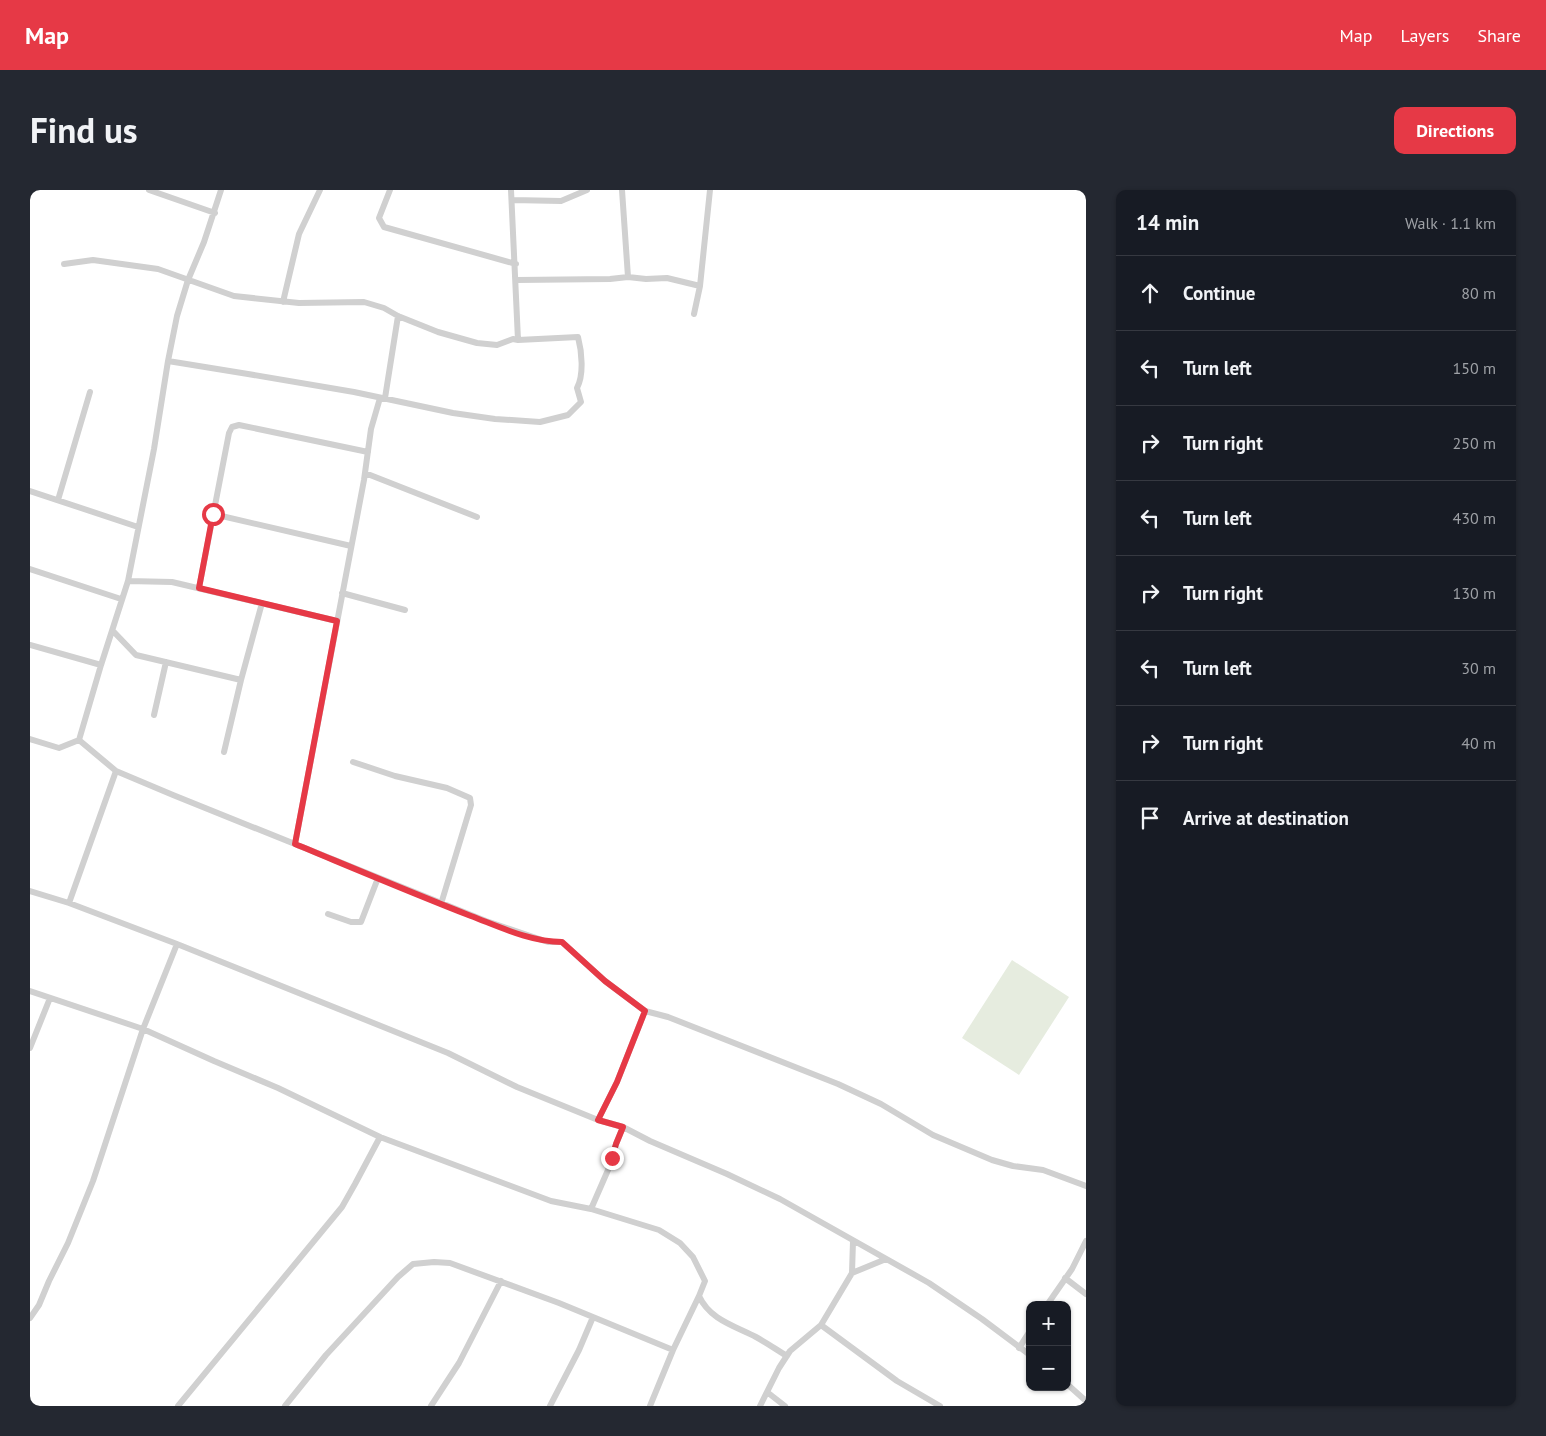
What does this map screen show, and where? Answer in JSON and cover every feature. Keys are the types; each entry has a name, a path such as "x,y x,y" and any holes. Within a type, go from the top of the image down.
{"street":[{"path":"149,190 215,213"},
{"path":"79,740 100,666 128,581 154,449 177,316 188,280 215,213 221,190"},
{"path":"283,302 299,234 320,190"},
{"path":"390,190 378,218 384,227 516,264"},
{"path":"511,190 517,280 518,340"},
{"path":"512,200 561,201 587,190"},
{"path":"622,190 628,277"},
{"path":"694,314 700,286 710,190"},
{"path":"64,264 93,260 158,269 234,296 283,302 329,304 364,302 384,308 398,316 438,332 477,343 497,346 513,339 578,337 581,381 578,388 582,402 568,415 540,422 495,419 453,413 258,375 168,361"},
{"path":"517,280 610,279 628,277 646,279 667,278 700,286"},
{"path":"295,844 365,473 371,429 382,398 398,316"},
{"path":"58,500 90,392"},
{"path":"199,588 229,433 232,426 240,424 296,438 368,452"},
{"path":"365,473 477,517"},
{"path":"30,491 138,526"},
{"path":"213,514 351,546"},
{"path":"30,569 121,599"},
{"path":"128,581 172,582 337,621"},
{"path":"342,593 405,610"},
{"path":"224,752 262,603"},
{"path":"113,631 136,655 241,680"},
{"path":"30,645 100,666"},
{"path":"154,715 166,662"},
{"path":"30,739 59,748 79,740"},
{"path":"79,740 116,771 441,904 526,936 548,942 562,942 605,981 645,1011 668,1017 838,1084 881,1104 933,1135 992,1160 1013,1166 1043,1170 1086,1186"},
{"path":"353,762 395,776 447,788 470,798 471,805 441,904"},
{"path":"69,903 116,771"},
{"path":"328,914 351,922 361,922 378,878"},
{"path":"30,891 69,903 177,944 448,1053 517,1087 598,1120 623,1127 780,1199 950,1297 1026,1352"},
{"path":"31,1314 39,1305 68,1243 93,1180 144,1029 177,944"},
{"path":"30,991 144,1029 278,1088 380,1137 551,1201 590,1209 659,1230 680,1243 693,1257 704,1281 650,1406"},
{"path":"30,1048 50,998"},
{"path":"598,1120 617,1082 645,1011"},
{"path":"590,1209 608,1170 623,1127"},
{"path":"178,1406 342,1206 380,1137"},
{"path":"760,1406 790,1351 821,1325 852,1273 853,1241"},
{"path":"1050,1301 1077,1261 1086,1241"},
{"path":"852,1273 886,1259"},
{"path":"284,1406 326,1355 398,1277 413,1264 450,1263 593,1317 673,1350"},
{"path":"1065,1278 1086,1294"},
{"path":"431,1406 459,1364 500,1281"},
{"path":"699,1296 703,1305 715,1317 787,1356"},
{"path":"550,1406 580,1350 593,1317"},
{"path":"821,1325 897,1381 940,1406"},
{"path":"1019,1348 1026,1337"},
{"path":"1071,1388 1086,1401"},
{"path":"767,1392 785,1406"}],"shaded area":[{"path":"1012,960 1069,997 1019,1075 962,1038"}],"route":[{"path":"213,514 199,588 337,621 295,844 502,928 548,942 562,942 589,968 645,1011 617,1082 598,1120 623,1127 612,1158"}]}
